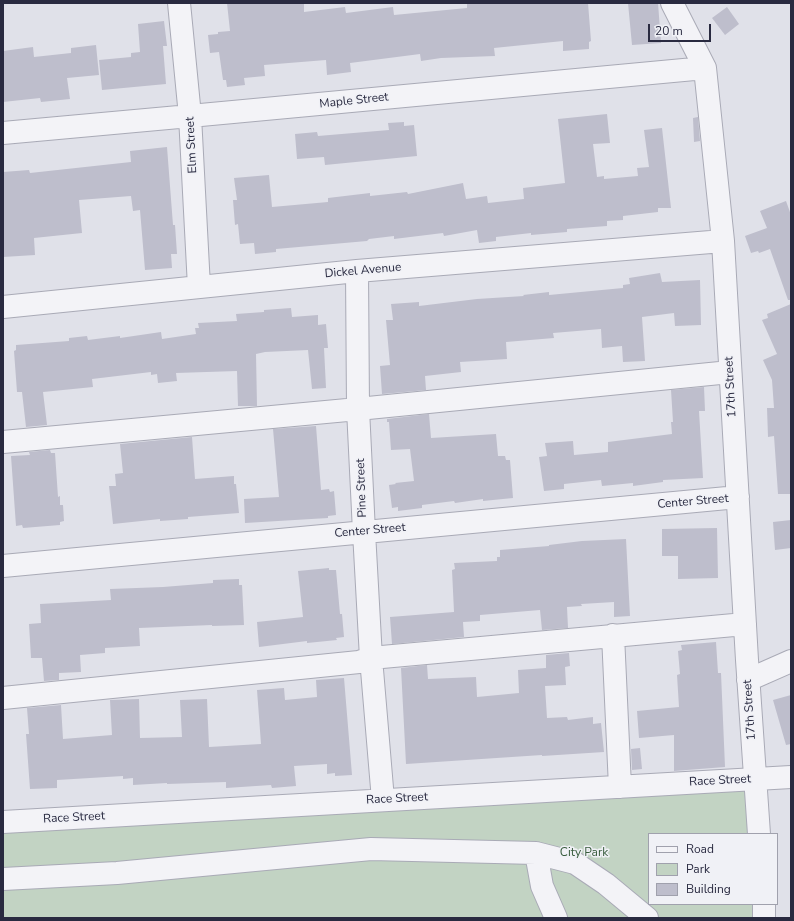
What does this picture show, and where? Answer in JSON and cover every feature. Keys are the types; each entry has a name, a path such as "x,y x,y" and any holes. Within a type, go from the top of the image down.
{"street":[{"name":"Elm Street","path":"179,3 190,116 199,287"},
{"name":"17th Street","path":"672,3 705,68 723,241 754,779 759,833"},
{"name":"Maple Street","path":"3,133 705,68"},
{"name":"Dickel Avenue","path":"3,307 357,271 723,241"},
{"name":"Pine Street","path":"357,271 358,409 364,532 371,658 383,800"},
{"path":"3,442 730,372"},
{"name":"Center Street","path":"3,566 738,497"},
{"path":"3,698 359,662 371,658 745,624"},
{"path":"613,635 620,787"},
{"path":"748,680 791,661"},
{"name":"Race Street","path":"3,822 791,777"},
{"path":"3,879 117,873 372,849 536,853 575,863 606,884 647,918"},
{"path":"536,853 542,886 556,918"},
{"path":"764,905 764,918"}],"green space":[{"name":"City Park","path":"755,779 759,833 648,833 648,905 764,905 764,918 3,918 3,822"}],"building":[{"path":"227,3 304,3 304,12 345,7 346,13 393,7 394,15 467,8 467,3 588,3 591,41 589,42 589,49 563,51 563,41 494,48 495,56 441,58 421,61 420,54 350,63 351,72 327,75 326,60 264,65 265,76 244,78 245,85 227,87 226,80 223,80 219,52 210,53 208,35 230,31"},
{"path":"628,3 658,3 661,43 632,45"},
{"path":"727,7 739,24 725,35 712,18"},
{"path":"164,21 167,46 163,46 166,84 102,90 99,60 131,57 131,53 140,52 138,24"},
{"path":"96,45 99,75 67,78 70,99 41,102 40,98 3,102 3,51 33,47 34,57 71,53 71,48"},
{"path":"607,114 610,143 593,144 597,177 604,176 604,179 638,176 637,168 649,167 644,130 662,128 671,208 658,208 658,212 623,216 623,220 607,221 607,226 567,229 567,232 531,235 531,233 496,237 496,241 479,243 477,230 444,236 443,233 394,239 394,236 369,239 367,241 276,249 276,252 255,254 254,243 240,244 238,224 235,225 233,200 237,200 234,178 269,175 272,207 328,202 328,198 370,193 370,196 407,192 408,194 463,183 466,199 487,196 488,203 524,199 523,188 565,183 558,119"},
{"path":"698,117 700,141 694,142 693,118"},
{"path":"404,122 404,126 414,125 417,156 325,165 324,157 297,159 295,134 317,132 318,136 389,130 388,123"},
{"path":"167,147 173,225 175,225 177,254 171,254 172,268 145,270 140,210 133,211 131,196 79,200 82,233 34,238 35,255 3,257 3,172 29,170 30,173 131,162 130,151"},
{"path":"786,201 791,215 791,300 788,300 770,249 759,253 758,251 751,253 745,236 767,228 760,211"},
{"path":"660,273 662,282 700,280 701,325 675,326 674,313 642,317 645,361 623,362 622,346 602,348 601,329 553,333 554,338 506,342 507,359 460,362 461,372 425,376 426,390 382,394 380,366 390,365 386,320 393,320 391,304 419,302 419,306 477,299 524,296 523,295 549,292 549,295 623,288 623,285 630,284 629,278"},
{"path":"791,304 791,494 778,494 774,436 768,437 767,408 774,408 772,380 763,360 777,354 762,320 768,318 767,314"},
{"path":"291,308 292,317 318,315 318,325 326,324 328,348 324,348 326,388 312,389 308,350 265,352 256,354 257,406 238,406 237,371 176,373 177,381 158,383 157,374 151,375 151,372 92,379 93,387 43,392 47,425 26,427 22,392 17,392 14,351 16,350 16,345 69,341 69,338 87,336 88,340 120,336 120,338 161,332 162,339 196,334 195,328 199,328 198,323 237,321 236,314"},
{"path":"704,387 705,411 699,411 703,478 663,480 663,482 633,486 633,483 602,486 601,480 564,484 564,489 544,491 539,457 547,456 545,443 573,441 574,455 608,452 608,442 672,434 671,422 673,422 671,390"},
{"path":"429,414 431,438 496,434 498,456 505,456 506,460 510,460 513,498 483,501 483,499 455,503 454,501 422,505 422,508 398,511 398,507 392,508 389,485 414,481 410,449 391,450 389,422 387,422 387,419"},
{"path":"316,426 321,490 329,489 330,492 334,491 336,515 328,516 328,518 245,523 244,499 279,497 273,429"},
{"path":"192,437 195,479 234,476 239,513 188,517 188,519 160,521 160,519 113,524 109,486 116,486 115,474 123,473 120,444"},
{"path":"50,450 51,453 55,453 58,497 60,496 60,505 63,505 64,521 60,522 60,525 23,528 22,525 16,526 11,456 30,455 29,452"},
{"path":"791,520 791,548 775,550 773,522"},
{"path":"717,528 718,578 678,579 678,556 662,556 662,529"},
{"path":"626,539 630,616 614,617 614,602 581,604 582,606 567,607 568,628 542,630 540,610 480,615 480,621 463,622 464,637 392,644 390,617 454,612 452,570 455,569 454,563 497,561 497,557 500,557 500,550 549,546 582,541"},
{"path":"329,568 329,570 336,570 340,614 342,614 344,637 336,638 337,640 307,643 307,641 259,647 257,622 303,617 298,571"},
{"path":"239,579 239,585 242,585 244,625 139,628 140,646 105,648 105,653 80,655 81,672 59,673 59,680 44,681 42,658 31,658 29,624 41,623 40,604 111,600 110,589 163,587 213,583 213,580"},
{"path":"716,642 718,673 721,673 725,767 674,771 674,735 639,738 637,711 679,707 677,675 680,674 678,651 682,650 681,645"},
{"path":"569,653 570,666 565,667 566,685 545,686 547,718 567,717 568,720 593,717 593,724 601,723 604,752 406,764 401,668 427,665 428,679 476,677 477,697 519,693 518,670 546,668 546,655"},
{"path":"344,678 352,775 335,776 335,773 327,774 327,764 294,766 296,786 272,788 271,785 226,788 226,782 133,785 133,778 123,779 123,776 57,780 57,788 30,789 26,734 29,734 27,708 61,705 63,739 112,735 110,700 139,699 140,738 182,737 180,700 207,699 209,747 261,744 257,690 284,688 285,700 317,697 316,680"},
{"path":"791,695 791,744 786,745 773,700"},
{"path":"640,748 642,769 632,770 631,749"}]}
